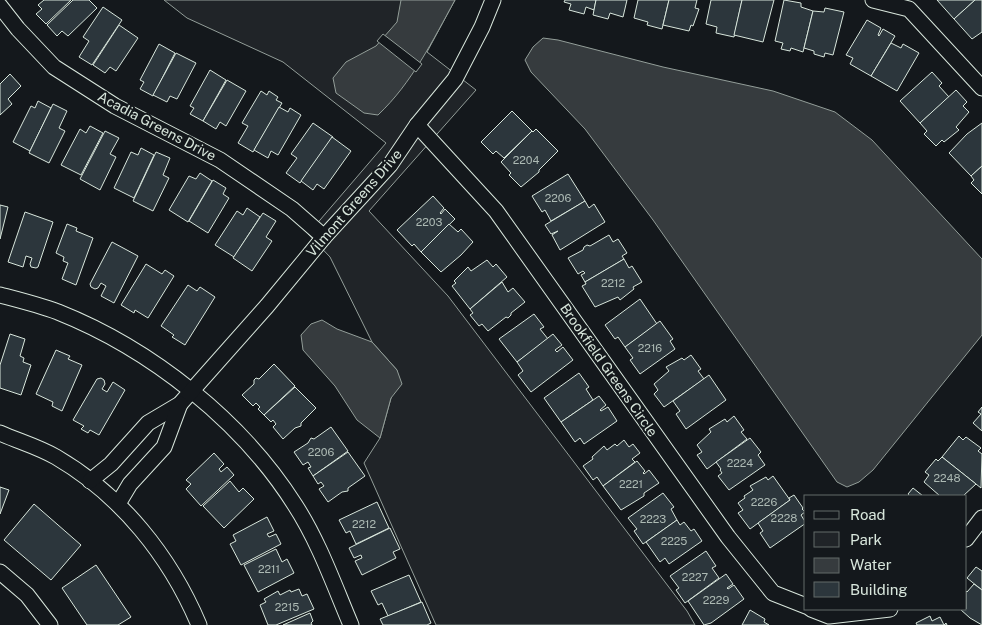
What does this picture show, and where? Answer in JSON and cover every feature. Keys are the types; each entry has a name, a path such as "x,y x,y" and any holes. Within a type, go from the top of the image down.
{"street":[{"name":"Vilmont Greens Drive","path":"180,404 267,306 324,237 390,165 417,125 454,79 482,27 493,0"},
{"path":"873,0 909,9 982,88"},
{"name":"Acadia Greens Drive","path":"0,6 18,29 54,67 115,106 220,160 292,210 324,237"},
{"name":"Brookfield Greens Circle","path":"417,125 496,211 728,537 773,593 804,605"},
{"path":"0,295 57,312 88,325 119,342 192,391 252,448 296,506 311,534 351,625"},
{"path":"90,480 111,464 148,423 180,404"},
{"path":"118,504 130,484 164,447 180,404"},
{"path":"0,433 55,456 90,480 118,504 147,535 170,569 191,606 198,625"},
{"path":"967,537 982,518"},
{"path":"0,572 27,595 50,625"},
{"path":"814,610 829,616 881,610"}],"green space":[{"path":"164,0 455,0 427,52 476,90 369,211 448,296 687,611 695,625 436,625 364,463 380,438 397,370 372,342 330,257 308,234 386,143 283,62 187,18"}],"water":[{"path":"401,0 455,0 421,61 390,103 378,115 364,113 336,93 333,78 346,62 376,46 397,22"},
{"path":"543,38 773,91 835,112 872,140 982,259 982,335 873,470 859,482 847,487 837,482 653,220 585,129 531,72 525,60 533,47"},
{"path":"322,320 337,329 372,342 397,370 402,384 391,398 380,438 357,420 335,386 303,350 301,335 311,324"}],"pier":[{"path":"383,34 422,64 416,72 377,41"}],"building":[{"path":"44,0 71,0 46,24 36,14 42,9 38,5"},
{"path":"73,0 89,0 97,8 68,36 62,31 57,36 47,25"},
{"path":"565,0 596,0 594,10 586,7 584,14 569,10 571,4 564,2"},
{"path":"596,0 627,0 623,17 610,13 608,19 593,15"},
{"path":"638,0 669,0 662,29 647,25 648,22 634,18"},
{"path":"669,0 697,0 695,8 699,9 693,26 691,25 689,31 663,25"},
{"path":"711,0 742,0 734,37 716,33 717,27 706,24"},
{"path":"742,0 774,0 763,42 734,35"},
{"path":"784,0 801,3 801,7 813,11 803,52 791,48 790,51 781,49 783,43 775,41"},
{"path":"937,0 975,0 954,19"},
{"path":"975,0 982,0 982,32 972,39 954,19"},
{"path":"103,7 122,20 92,65 79,57 89,41 83,37"},
{"path":"825,8 844,12 833,55 825,53 824,57 804,48 813,11 824,12"},
{"path":"867,20 881,28 879,36 883,29 895,36 871,76 850,64 853,58 846,55"},
{"path":"119,25 138,38 116,71 110,67 105,73 93,65"},
{"path":"891,43 901,48 903,44 919,53 897,91 871,76"},
{"path":"159,44 175,53 153,96 140,89 144,82 140,80"},
{"path":"176,53 196,63 177,99 170,96 167,102 153,95"},
{"path":"210,70 226,80 203,121 190,114 194,108 190,106"},
{"path":"932,72 942,83 939,86 949,97 920,123 900,101"},
{"path":"10,74 21,86 8,99 12,104 0,115 0,84"},
{"path":"227,80 246,91 226,126 220,122 216,129 203,121"},
{"path":"956,90 967,102 963,106 969,112 956,127 959,130 936,146 924,134 927,131 920,123"},
{"path":"261,91 267,95 269,91 278,97 276,100 282,103 253,152 238,143 248,126 242,123"},
{"path":"38,101 51,108 30,151 13,142 31,106 35,108"},
{"path":"53,104 67,111 59,128 65,131 49,163 29,153"},
{"path":"279,107 288,112 290,108 301,115 278,155 271,151 268,158 254,150"},
{"path":"512,111 532,131 504,158 496,151 493,154 481,142"},
{"path":"313,123 333,137 300,183 286,173 297,158 291,154"},
{"path":"982,123 982,166 971,176 949,153 967,134"},
{"path":"90,126 103,133 81,175 61,165 80,129 86,133"},
{"path":"536,129 558,151 539,172 521,187 509,175 511,173 501,162"},
{"path":"105,131 119,138 110,154 116,157 100,190 80,179"},
{"path":"332,137 351,151 324,189 317,184 313,190 301,181"},
{"path":"141,148 154,155 134,198 114,188 131,152 138,155"},
{"path":"156,152 170,158 163,175 169,178 153,211 133,201"},
{"path":"982,166 982,194 971,183 974,180 971,176"},
{"path":"200,173 212,181 188,222 169,210 189,176 196,179"},
{"path":"568,174 585,201 551,221 545,210 542,212 532,196"},
{"path":"213,180 226,188 223,194 229,198 208,233 189,221"},
{"path":"433,196 444,208 440,213 445,209 455,219 421,252 414,244 412,246 397,230"},
{"path":"585,201 589,208 594,204 605,222 560,250 552,235 558,231 551,234 545,225"},
{"path":"0,205 8,207 0,239"},
{"path":"247,208 260,217 234,257 215,245 237,211 243,215"},
{"path":"25,212 53,222 38,267 36,268 31,267 32,258 26,256 23,267 8,262"},
{"path":"263,213 276,221 266,237 272,241 252,271 233,258"},
{"path":"67,224 77,228 76,231 93,238 76,285 62,279 68,263 63,261 64,257 56,253"},
{"path":"449,224 458,232 461,229 473,242 441,272 421,252"},
{"path":"609,235 613,242 618,239 627,253 622,256 624,259 585,282 581,275 585,273 583,271 578,274 568,258 583,250 587,245 590,246"},
{"path":"112,242 138,256 114,303 101,296 106,286 101,283 95,289 90,284"},
{"path":"624,259 629,268 632,266 642,282 633,287 634,289 620,300 618,297 595,307 582,286 586,284 585,282"},
{"path":"487,260 493,267 496,264 507,277 470,309 452,286 456,283 454,281 468,267 471,271"},
{"path":"146,264 162,274 165,270 174,276 148,318 135,310 134,313 121,305"},
{"path":"502,282 508,292 513,288 525,302 511,313 508,318 506,317 488,331 482,324 479,326 470,315 473,313 470,309"},
{"path":"188,285 197,291 200,287 215,297 185,345 172,337 174,335 161,326"},
{"path":"640,299 657,324 625,347 618,337 615,339 605,325"},
{"path":"534,314 544,327 540,329 548,339 517,362 499,339"},
{"path":"660,321 673,339 670,341 675,349 640,374 630,360 633,358 625,347"},
{"path":"10,334 25,339 20,356 24,358 23,362 31,365 21,395 0,388 0,365"},
{"path":"553,334 562,345 555,350 557,352 563,347 573,360 531,392 518,375 523,371 517,362"},
{"path":"56,350 70,356 68,359 82,365 62,411 52,406 53,402 36,394"},
{"path":"691,355 701,369 698,371 704,379 664,407 654,394 658,390 654,384 669,371 666,367"},
{"path":"274,364 295,386 264,415 258,409 260,407 256,403 253,406 242,395 254,384 256,378 259,379"},
{"path":"579,373 589,387 586,389 593,400 561,422 544,398"},
{"path":"709,375 726,400 686,429 676,414 680,411 673,401"},
{"path":"101,378 105,384 102,389 107,392 113,382 125,390 99,435 90,430 88,433 81,429 84,426 73,420 97,379"},
{"path":"295,387 316,408 301,423 301,426 295,428 283,439 273,427 276,424 273,420 271,422 264,415"},
{"path":"599,396 606,405 600,410 608,407 617,421 584,444 580,438 575,442 561,422"},
{"path":"982,407 982,431 973,423 981,414 978,412"},
{"path":"734,416 744,430 741,432 747,439 707,469 697,455 702,452 697,445 711,432 709,429 725,419 727,422"},
{"path":"331,427 348,451 313,476 308,468 311,467 308,462 303,465 294,452 308,443 311,438 314,439"},
{"path":"959,436 963,440 966,437 981,448 978,451 982,454 981,488 942,457"},
{"path":"750,438 761,452 758,455 765,465 729,490 718,476 722,473 716,462"},
{"path":"624,440 629,447 633,444 640,453 632,459 635,462 603,486 597,477 593,480 583,466 593,459 592,457 604,446 607,450 615,444 617,446"},
{"path":"348,452 365,476 348,488 348,491 342,492 328,502 319,489 324,486 321,482 318,484 313,476"},
{"path":"214,453 224,464 219,469 221,472 227,467 234,475 201,506 186,489 191,484 186,480"},
{"path":"942,457 976,484 964,495 939,495 924,482 929,475 925,472 936,459 938,461"},
{"path":"637,461 645,471 644,474 649,470 659,483 644,493 644,496 621,510 603,486"},
{"path":"773,476 790,500 750,529 738,513 743,510 738,503 753,490 750,486 766,477 768,480"},
{"path":"230,481 239,492 243,488 254,499 224,528 203,506"},
{"path":"0,487 9,490 0,514"},
{"path":"913,488 922,495 909,495"},
{"path":"663,493 674,507 671,509 677,520 643,544 634,531 637,529 628,518"},
{"path":"794,495 803,508 804,513 801,515 804,524 770,548 760,533 763,531 758,523 790,500 789,498"},
{"path":"377,502 389,528 356,544 350,531 346,533 339,520"},
{"path":"34,504 81,545 51,580 4,540"},
{"path":"267,517 274,531 267,534 269,537 276,534 281,544 241,565 230,544 236,541 233,535"},
{"path":"677,520 680,525 684,522 691,531 694,529 702,541 669,564 665,558 660,562 646,542"},
{"path":"390,528 400,549 393,552 396,558 362,575 355,561 362,558 361,555 354,558 349,548"},
{"path":"276,549 282,562 287,559 294,573 258,592 244,565"},
{"path":"706,551 716,566 712,568 719,578 685,603 676,590 679,588 670,576"},
{"path":"96,565 131,617 118,625 87,625 62,588"},
{"path":"976,567 982,571 982,590 967,578"},
{"path":"726,574 733,584 727,588 734,585 744,599 711,623 704,625 688,601"},
{"path":"409,575 421,602 388,616 382,603 378,605 371,591"},
{"path":"974,584 982,590 982,625 961,610 967,610 967,592"},
{"path":"299,589 302,596 307,594 314,609 276,625 268,625 260,605 266,602 264,599 278,591 280,595 290,590 291,592"},
{"path":"422,602 431,623 427,625 383,625 380,619"},
{"path":"750,610 765,619 764,622 769,625 742,625"},
{"path":"310,613 313,621 312,625 283,625"},
{"path":"930,616 932,621 940,617 944,625 917,625 916,623"}]}
